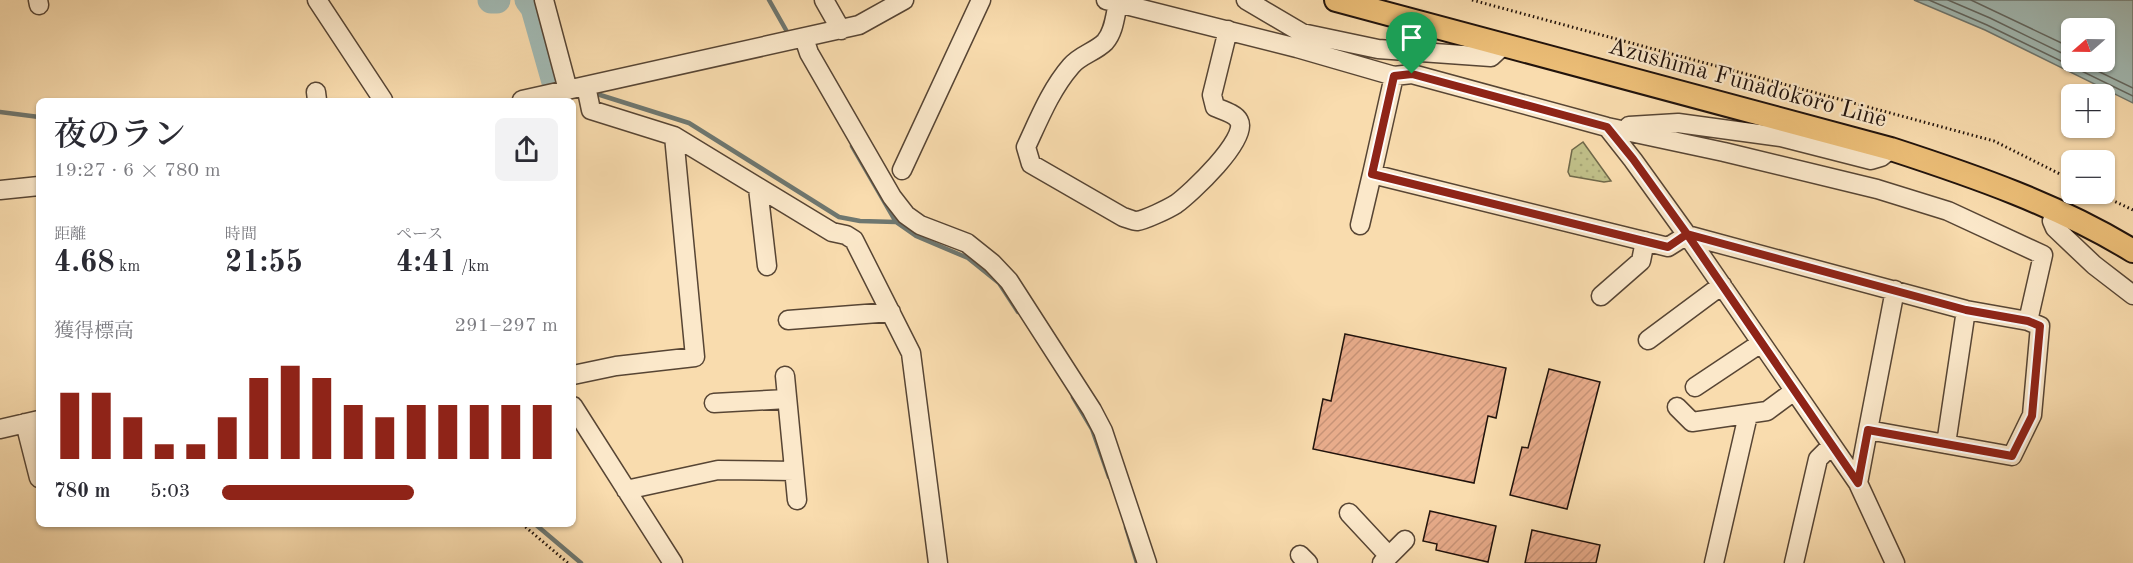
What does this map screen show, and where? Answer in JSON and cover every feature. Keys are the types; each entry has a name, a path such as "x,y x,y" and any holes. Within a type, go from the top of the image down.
{"main road":[{"name":"Azushima Funadokoro Line","path":"1336,0 1891,149 1969,174 2057,211 2133,251"}],"street":[{"path":"317,0 382,98"},
{"path":"544,0 568,90"},
{"path":"824,0 841,30"},
{"path":"531,98 841,30 859,25 904,0"},
{"path":"902,170 981,0"},
{"path":"1246,0 1300,40 1394,76 1412,74 1607,127 1724,152 1877,189 1948,211 2043,255 2028,321"},
{"path":"1228,30 1212,95 1215,107 1234,116 1240,126 1235,142 1225,157 1175,205 1137,221 1123,217 1031,164 1026,147 1047,102 1070,67 1080,57 1104,43 1111,33 1112,2 1228,30 1378,49 1491,57 1504,45"},
{"path":"795,41 809,53 892,197 906,215 920,225 967,243 992,263 1015,290 1092,410 1102,431 1147,563"},
{"path":"1360,225 1394,76"},
{"path":"586,86 591,110 674,136 832,232 854,240 911,353 938,563"},
{"path":"1607,127 1678,123 1781,137 1871,160 1881,157 1891,149"},
{"path":"1607,127 1687,234 1858,483 1895,563"},
{"path":"576,374 616,366 695,357 674,136"},
{"path":"1372,174 1668,247 1687,234 1966,310 2028,321 2040,326 2032,416 2012,456 1868,430"},
{"path":"0,190 36,186"},
{"path":"758,188 767,266"},
{"path":"2057,211 2052,221 2055,228 2094,265 2133,295"},
{"path":"1601,296 1641,261 1645,241"},
{"path":"1648,340 1722,285"},
{"path":"1858,483 1895,290"},
{"path":"1946,444 1966,310"},
{"path":"788,320 891,312"},
{"path":"1695,387 1761,343"},
{"path":"785,376 796,500"},
{"path":"1677,407 1692,422 1748,415 1767,411 1794,391"},
{"path":"714,403 787,399"},
{"path":"576,411 673,563"},
{"path":"1714,563 1748,415"},
{"path":"0,429 32,422 36,454"},
{"path":"1794,563 1818,459 1832,445"},
{"path":"626,490 718,470 794,471"},
{"path":"1349,513 1385,559 1405,540"}],"path":[{"path":"1472,0 1994,141 2061,174"},
{"path":"2115,202 2133,210"},
{"path":"526,527 568,563"}],"shaded area":[{"path":"1583,142 1611,181 1604,182 1570,176 1568,172 1572,150"}],"water":[{"path":"1914,0 2133,0 2133,103 2115,94 2115,84 2094,84 2070,72 2115,72 2115,18 2061,18 2061,67 1985,30"}],"building":[{"path":"1345,334 1506,368 1496,418 1488,416 1474,483 1313,449 1323,399 1331,401"},
{"path":"1549,369 1600,382 1567,509 1510,495 1522,447 1528,448"},
{"path":"1430,511 1496,526 1488,562 1436,550 1437,544 1423,541"},
{"path":"1532,530 1600,545 1596,563 1525,563"}],"waterway":[{"path":"491,0 497,0"},
{"path":"528,0 534,8 555,82"},
{"path":"769,0 790,37"},
{"path":"597,94 689,123 839,217 860,221 896,222"},
{"path":"0,112 36,117"},
{"path":"852,146 896,222 916,236 968,258 999,283 1018,312"},
{"path":"1073,397 1092,429 1109,477"},
{"path":"539,527 581,563"},
{"path":"1126,527 1137,563"}],"route":[{"path":"1412,74 1394,76 1372,174 1668,247 1687,234 1858,483 1868,430 2012,456 2032,416 2040,326 2028,321 1966,310 1687,234 1607,127 1412,74"}]}
